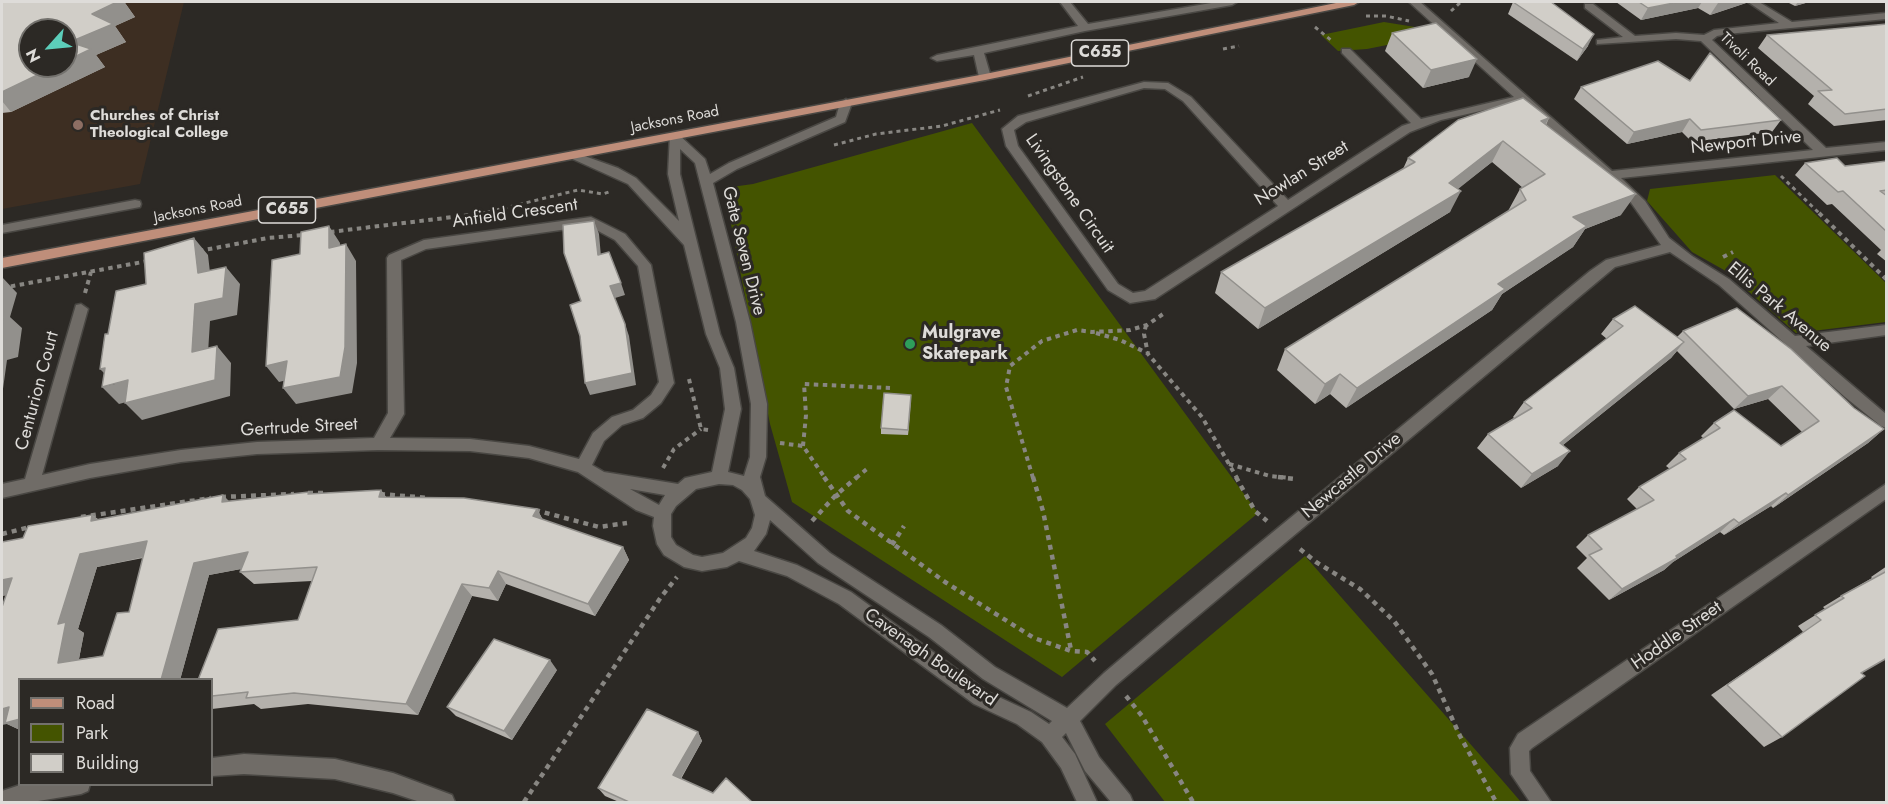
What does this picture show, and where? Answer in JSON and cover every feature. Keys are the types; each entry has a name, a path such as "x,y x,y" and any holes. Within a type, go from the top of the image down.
{"main road":[{"name":"Jacksons Road","path":"2,263 985,77 1354,2"}],"street":[{"path":"1065,2 1085,28"},
{"path":"937,58 1085,28 1232,2"},
{"name":"Ellis Park Avenue","path":"1414,2 1610,175 1640,204 1664,241 1724,282 1850,393 1887,422"},
{"path":"1754,2 1790,26"},
{"path":"1589,6 1632,39"},
{"name":"Tivoli Road","path":"1824,153 1713,51 1706,41 1707,38 1714,33 1887,16"},
{"path":"1600,42 1676,36 1707,38"},
{"path":"1343,49 1418,123"},
{"path":"978,51 985,77"},
{"name":"Livingstone Circuit","path":"1113,287 1012,146 1008,129 1013,124 1144,85 1168,86 1186,99 1285,205"},
{"name":"Nowlan Street","path":"1113,287 1130,298 1150,295 1285,205 1418,123 1523,98"},
{"path":"706,181 742,162 841,119 846,103"},
{"path":"674,137 673,167 713,334 727,369 733,409 719,477"},
{"name":"Gate Seven Drive","path":"674,137 701,162 750,357 759,404 758,457 753,477 759,499"},
{"name":"Newport Drive","path":"1610,175 1887,146"},
{"path":"572,156 614,171 632,181 692,246"},
{"path":"2,229 135,204"},
{"name":"Anfield Crescent","path":"378,444 396,414 394,258 424,245 591,221 620,237 644,264 667,383 656,399 638,414 617,420 598,437 583,467"},
{"name":"Newcastle Drive","path":"1049,735 1176,623 1595,274 1611,263 1672,247"},
{"name":"Centurion Court","path":"32,484 81,309"},
{"path":"1792,342 1887,330"},
{"name":"Gertrude Street","path":"2,491 181,456 257,448 378,444 470,445 529,452 583,467 642,505 663,513"},
{"name":"Gertrude Street","path":"597,477 679,491"},
{"path":"759,499 763,515 760,530 752,543 738,554 715,563 690,562 670,550 663,539 661,526 663,513 679,491 692,483 719,477 735,479 748,485 797,536 824,558 934,631 989,673 1023,691 1068,720 1080,737 1092,764 1122,802"},
{"name":"Hoddle Street","path":"1541,802 1521,774 1519,748 1525,741 1887,491"},
{"name":"Cavenagh Boulevard","path":"738,554 791,570 845,598 981,698 1024,718 1049,735 1068,761 1087,802"},
{"path":"213,767 244,764 335,770 393,783 445,802"},
{"path":"2,801 19,795 70,786"}],"path":[{"path":"1763,159 1887,279"},
{"path":"1092,332 1130,330 1147,325 1175,306"},
{"path":"1147,325 1144,334 1148,354"},
{"path":"1071,651 1043,511 1006,387 1010,366 1042,341 1077,330 1120,340 1148,354 1202,417 1255,511 1316,562 1360,589 1394,621 1432,674 1460,736 1496,802"},
{"path":"688,374 701,429 727,434"},
{"path":"890,388 804,384 806,415 802,446 836,495 848,511 892,545 945,582 1034,638 1071,651 1087,652 1139,711 1193,802"},
{"path":"758,439 802,446"},
{"path":"1229,464 1270,476 1295,479"},
{"path":"797,536 836,495 868,468"},
{"path":"79,518 200,499 296,494"},
{"path":"306,494 329,494"},
{"path":"375,494 431,498"},
{"path":"526,509 599,527"},
{"path":"2,534 35,526"},
{"path":"892,545 904,526"},
{"path":"524,802 661,597 690,562"}],"shaded area":[{"name":"Churches of Christ Theological College","path":"2,2 184,2 140,184 2,209"}],"green space":[{"path":"1384,22 1415,27 1427,37 1367,49 1338,51 1321,35"},
{"path":"972,123 1258,513 1062,677 792,502 770,424 724,188 753,184"},
{"path":"1775,175 1886,283 1886,322 1796,333 1724,270 1692,252 1647,201 1650,189"},
{"path":"1305,556 1521,802 1165,802 1105,724"}],"building":[{"path":"2,2 117,2 92,14 113,24 78,39 78,18 18,18 18,78 31,78 2,92"},
{"path":"1513,2 1551,2 1594,34 1583,49"},
{"path":"1639,2 1679,2 1648,8"},
{"path":"1436,23 1477,59 1431,70 1392,33"},
{"path":"1887,24 1887,109 1845,114 1818,91 1832,90 1767,35"},
{"path":"78,45 91,49 78,55"},
{"path":"1710,53 1781,120 1701,130 1690,119 1634,132 1581,87 1658,61 1690,81"},
{"path":"1523,98 1549,118 1541,121 1636,194 1573,217 1587,226 1498,284 1505,289 1357,388 1340,374 1325,384 1285,349 1526,200 1520,189 1545,174 1503,141 1449,183 1461,191 1265,308 1221,272 1415,162 1408,158 1458,120"},
{"path":"1837,158 1845,166 1887,161 1887,190 1880,191 1887,196 1887,232 1843,191 1838,192 1805,163"},
{"path":"594,221 598,255 609,252 621,283 610,286 625,324 632,373 585,383 580,336 570,305 581,301 564,253 563,225"},
{"path":"329,226 329,248 346,244 345,347 340,377 283,388 287,361 266,366 272,260 300,254 301,232"},
{"path":"194,238 198,273 226,267 223,298 195,304 192,352 217,346 215,380 125,403 128,380 102,387 105,368 100,369 105,334 108,334 116,291 146,284 144,253"},
{"path":"1635,306 1684,342 1560,443 1570,451 1532,474 1488,434 1532,408 1524,402 1623,326 1613,319"},
{"path":"1737,308 1791,349 1854,408 1884,429 1788,495 1786,493 1739,523 1734,519 1676,556 1677,558 1622,589 1589,555 1602,549 1588,535 1654,500 1639,487 1686,459 1679,453 1720,428 1714,423 1734,410 1781,446 1819,421 1782,386 1748,396 1683,331"},
{"path":"884,393 911,395 908,430 881,428"},
{"path":"381,490 379,497 464,498 537,509 533,516 623,547 588,604 498,571 489,588 462,584 406,704 294,693 246,698 248,692 213,696 213,678 199,678 218,629 298,620 317,567 240,572 248,552 194,563 162,678 18,678 18,720 5,723 9,707 2,709 2,607 12,578 2,580 2,542 23,538 28,526 92,515 91,521 223,495 222,502 309,492 308,494","holes":["147,541 129,612 117,613 103,656 58,663 66,622 58,624 80,554"]},
{"path":"1887,571 1887,658 1861,673 1865,676 1782,737 1727,685 1821,620 1815,615 1844,598 1841,596"},
{"path":"494,639 550,660 504,731 447,707"},
{"path":"647,709 698,732 673,775 713,793 726,778 752,802 629,802 598,788"}],"place":[{"name":"Churches of Christ Theological College","path":"78,125"},
{"name":"Mulgrave Skatepark","path":"910,344"}]}
